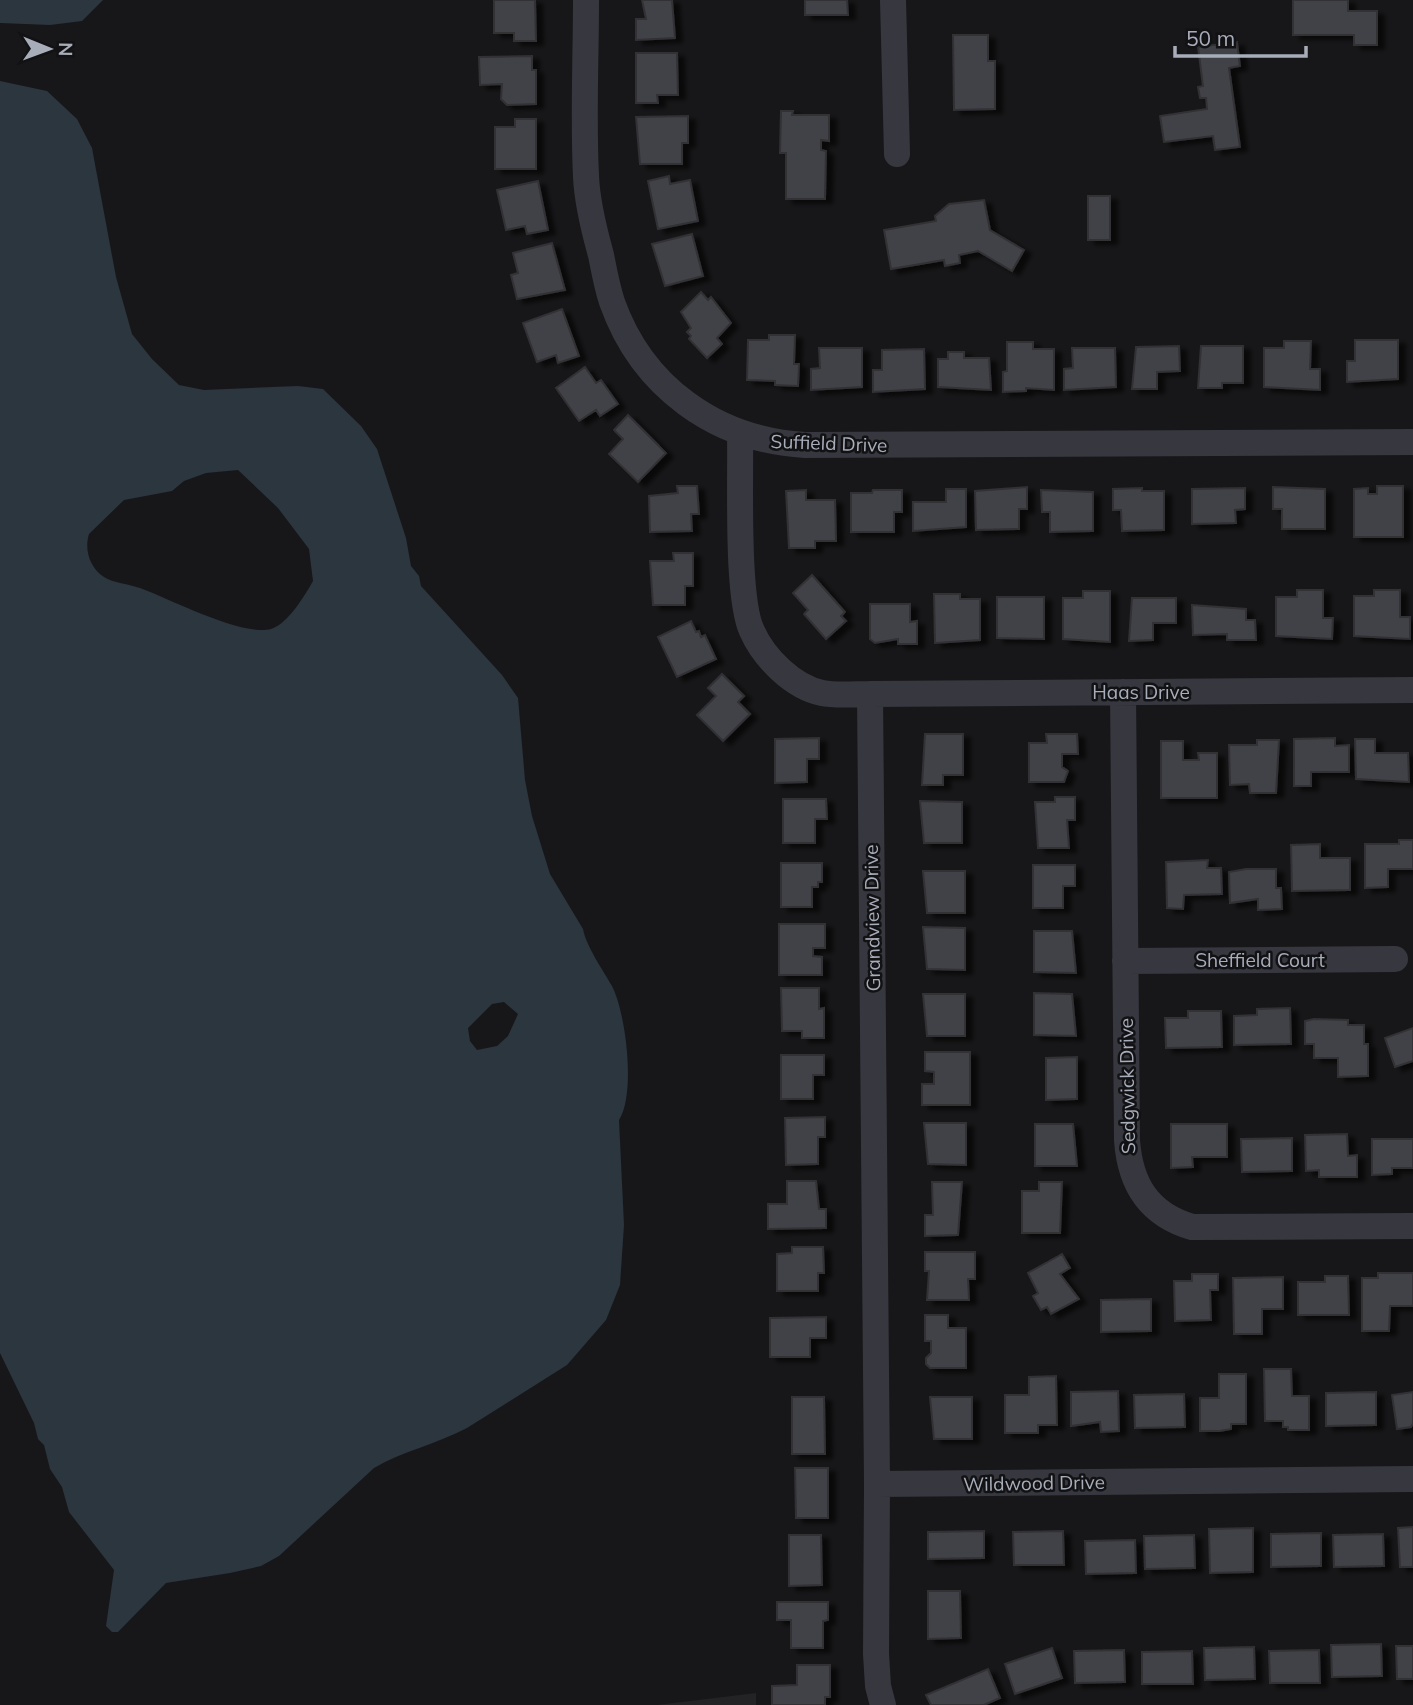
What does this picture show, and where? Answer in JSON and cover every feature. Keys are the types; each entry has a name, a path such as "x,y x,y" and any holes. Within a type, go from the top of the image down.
{"street":[{"name":"Suffield Drive","path":"586,0 586,179 612,302 635,349 663,385 695,410 740,435 770,443 805,445 1413,442"},
{"path":"893,0 897,154"},
{"path":"740,435 744,590 751,630 767,654 791,679 822,693 870,694"},
{"name":"Haas Drive","path":"870,694 1413,690"},
{"name":"Sedgwick Drive","path":"1123,691 1128,1160 1141,1195 1165,1216 1192,1227 1413,1226"},
{"name":"Grandview Drive","path":"870,694 877,1484"},
{"name":"Sheffield Court","path":"1125,961 1395,959"},
{"name":"Wildwood Drive","path":"877,1484 1413,1479"},
{"path":"877,1484 876,1654 878,1686 883,1705"}],"shaded area":[{"path":"0,0 103,0 82,21 50,25 0,23"},
{"path":"0,81 47,91 77,119 92,148 116,277 132,334 152,359 179,385 204,390 298,386 323,389 361,426 377,449 406,538 411,566 419,576 421,586 502,675 518,698 525,780 532,816 550,874 583,929 591,950 617,998 625,1033 628,1073 624,1108 619,1120 624,1225 620,1285 606,1320 567,1365 467,1428 374,1468 279,1556 261,1566 166,1583 118,1632 112,1632 106,1626 114,1570 69,1512 62,1487 50,1469 44,1445 38,1439 34,1423 0,1353","holes":["238,470 278,508 309,549 313,581 295,608 277,626 259,630 243,628 206,616 140,588 108,579 95,569 88,552 89,534 124,500 172,491 184,481 206,473","504,1002 518,1014 508,1036 497,1046 477,1050 470,1041 468,1028 492,1004"]},
{"path":"756,1693 756,1705 657,1705"}],"building":[{"path":"494,0 535,0 536,41 514,41 514,33 494,33"},
{"path":"642,0 672,0 675,38 636,40 636,19 646,19"},
{"path":"805,0 847,0 848,15 805,15"},
{"path":"1293,0 1348,0 1348,11 1377,11 1377,45 1354,45 1354,35 1293,35"},
{"path":"953,35 988,35 988,61 995,61 995,109 954,110"},
{"path":"1237,42 1240,66 1229,68 1240,147 1215,150 1213,136 1164,142 1160,116 1207,109 1206,98 1200,98 1198,87 1203,86 1198,47"},
{"path":"636,53 677,53 678,95 657,95 658,103 636,103"},
{"path":"532,56 532,70 536,70 536,104 507,105 501,99 502,84 480,85 479,57"},
{"path":"781,111 793,111 792,115 829,115 829,141 821,140 821,150 826,151 825,199 786,199 786,153 780,153"},
{"path":"688,116 688,143 682,143 682,164 640,164 636,117"},
{"path":"515,119 536,119 536,169 495,169 495,127 515,127"},
{"path":"669,176 670,184 690,180 698,221 658,229 648,181"},
{"path":"538,181 548,230 527,234 525,226 506,230 497,190"},
{"path":"1088,196 1110,196 1110,240 1088,240"},
{"path":"984,200 990,230 1024,250 1012,271 978,251 959,255 960,263 945,266 944,260 891,269 884,230 936,221 935,216 949,204"},
{"path":"692,234 703,276 665,286 652,244"},
{"path":"552,243 565,290 517,299 511,275 518,273 513,253"},
{"path":"701,292 708,300 711,297 731,323 717,338 722,344 707,358 689,339 691,336 687,332 691,328 681,312"},
{"path":"562,309 579,356 558,363 556,355 537,362 523,323"},
{"path":"769,335 795,335 794,364 799,364 798,386 775,385 775,381 747,380 748,340 769,340"},
{"path":"1355,340 1398,340 1398,379 1347,382 1347,361 1355,361"},
{"path":"1284,341 1311,341 1310,369 1320,369 1320,390 1264,387 1264,348 1284,348"},
{"path":"1007,342 1033,342 1033,349 1054,349 1054,390 1026,388 1026,391 1003,392 1003,372 1007,371"},
{"path":"1179,346 1180,371 1157,372 1157,389 1132,389 1136,347"},
{"path":"1201,346 1243,346 1243,383 1222,383 1222,388 1198,388"},
{"path":"819,348 862,348 862,387 811,390 811,369 820,368"},
{"path":"1072,348 1115,348 1116,387 1064,390 1064,369 1073,368"},
{"path":"924,349 925,389 873,392 873,370 882,370 882,350"},
{"path":"948,352 964,352 964,358 989,358 991,390 938,387 938,359 948,359"},
{"path":"585,367 596,383 601,380 618,404 600,416 596,410 579,421 556,388"},
{"path":"628,415 666,453 638,482 609,454 623,439 614,430"},
{"path":"677,486 697,486 699,514 691,514 692,531 650,532 649,496 678,493"},
{"path":"1377,486 1403,486 1403,537 1354,537 1354,489 1368,488 1368,494 1377,494"},
{"path":"1027,487 1027,509 1019,509 1019,529 976,530 975,491"},
{"path":"1273,487 1325,489 1325,529 1282,529 1282,509 1273,509"},
{"path":"1142,488 1142,491 1164,491 1164,530 1122,531 1121,510 1113,510 1113,489"},
{"path":"1245,488 1245,509 1235,510 1236,523 1192,524 1192,489"},
{"path":"946,489 966,489 966,527 913,531 913,502 946,502"},
{"path":"806,490 806,500 835,500 836,541 815,541 815,548 789,548 786,491"},
{"path":"873,490 902,490 902,512 894,512 894,532 851,532 851,493 872,493"},
{"path":"1041,490 1093,492 1093,531 1050,532 1050,512 1042,512"},
{"path":"673,553 693,553 693,586 685,586 685,605 653,605 650,561 674,561"},
{"path":"812,575 845,612 841,616 846,621 826,639 804,614 808,610 793,593"},
{"path":"1297,590 1323,590 1323,618 1333,618 1332,639 1276,636 1276,597 1297,597"},
{"path":"1374,590 1400,590 1400,617 1410,617 1410,639 1354,636 1354,596 1374,596"},
{"path":"1083,591 1110,591 1110,642 1063,639 1063,598 1083,598"},
{"path":"934,594 960,594 960,599 980,599 980,640 935,643"},
{"path":"997,597 1044,597 1044,639 997,638"},
{"path":"1132,598 1176,598 1176,623 1153,623 1153,640 1129,641"},
{"path":"870,604 910,604 910,622 917,621 917,644 898,644 898,639 875,643 870,639"},
{"path":"1192,605 1246,609 1246,620 1255,620 1256,640 1227,640 1227,634 1193,635"},
{"path":"691,621 701,637 705,635 716,659 677,677 658,637"},
{"path":"722,674 744,696 738,702 750,714 723,741 697,715 716,696 708,688"},
{"path":"925,734 963,734 963,775 943,775 943,785 922,785"},
{"path":"1046,734 1077,734 1078,754 1062,754 1062,767 1068,771 1064,782 1029,782 1029,743 1047,743"},
{"path":"819,738 819,759 807,759 807,782 775,783 775,739"},
{"path":"1335,738 1335,746 1349,745 1349,772 1311,772 1311,786 1294,786 1294,739"},
{"path":"1355,739 1375,739 1375,753 1408,753 1409,782 1356,779"},
{"path":"1257,740 1279,740 1276,793 1250,793 1249,784 1230,785 1229,745 1257,745"},
{"path":"1161,741 1183,741 1183,760 1199,760 1198,753 1217,753 1217,798 1161,798"},
{"path":"1055,797 1075,797 1075,820 1067,820 1069,848 1038,848 1035,802 1055,802"},
{"path":"783,799 826,799 827,819 815,819 815,843 783,843"},
{"path":"920,801 962,802 962,843 924,843"},
{"path":"1399,840 1413,840 1413,869 1388,869 1388,887 1365,888 1365,844 1399,844"},
{"path":"1320,844 1320,858 1350,858 1350,890 1292,891 1291,845"},
{"path":"1208,860 1207,868 1221,868 1222,894 1184,895 1183,909 1167,908 1166,862"},
{"path":"781,863 822,863 822,882 818,882 818,887 812,887 812,907 781,907"},
{"path":"1033,865 1075,865 1075,886 1063,886 1063,908 1033,908"},
{"path":"1276,869 1276,888 1281,888 1282,909 1258,910 1258,899 1230,903 1229,872"},
{"path":"923,871 965,871 965,913 927,913"},
{"path":"779,924 825,924 825,948 813,948 813,956 822,957 822,975 779,975"},
{"path":"923,927 965,928 965,970 927,969"},
{"path":"1034,931 1072,931 1076,973 1034,972"},
{"path":"781,988 819,988 819,1009 824,1008 824,1038 802,1038 802,1031 782,1031"},
{"path":"1034,993 1072,994 1076,1036 1034,1035"},
{"path":"923,994 965,994 965,1036 927,1036"},
{"path":"1290,1008 1291,1044 1234,1045 1234,1016 1257,1015 1257,1009"},
{"path":"1188,1011 1221,1011 1222,1047 1166,1048 1165,1018 1188,1018"},
{"path":"1348,1020 1348,1025 1364,1025 1364,1044 1368,1044 1368,1076 1338,1077 1338,1058 1314,1058 1314,1044 1305,1044 1305,1021"},
{"path":"1413,1028 1413,1061 1395,1067 1385,1038"},
{"path":"925,1052 970,1052 970,1105 922,1105 922,1084 934,1084 934,1072 925,1071"},
{"path":"781,1055 824,1055 824,1075 813,1075 813,1099 781,1099"},
{"path":"1077,1057 1077,1099 1046,1100 1046,1058"},
{"path":"825,1117 825,1137 818,1137 818,1164 786,1165 785,1118"},
{"path":"924,1123 966,1123 966,1165 928,1164"},
{"path":"1035,1124 1073,1124 1077,1166 1035,1166"},
{"path":"1171,1124 1227,1124 1227,1157 1192,1157 1193,1167 1171,1168"},
{"path":"1347,1134 1348,1156 1357,1155 1357,1177 1319,1177 1319,1170 1306,1171 1305,1135"},
{"path":"1292,1138 1292,1171 1242,1172 1241,1139"},
{"path":"1372,1139 1413,1139 1413,1168 1392,1168 1392,1174 1372,1175"},
{"path":"787,1181 816,1181 819,1209 826,1209 826,1228 768,1229 768,1204 787,1204"},
{"path":"932,1182 962,1182 958,1235 925,1236 925,1215 933,1215"},
{"path":"1039,1182 1062,1182 1060,1233 1022,1233 1022,1191 1039,1191"},
{"path":"792,1247 823,1247 824,1273 818,1273 818,1291 777,1291 777,1254 792,1253"},
{"path":"925,1252 975,1252 975,1279 968,1279 969,1300 927,1300 929,1271 925,1271"},
{"path":"1062,1254 1070,1268 1060,1274 1079,1299 1051,1314 1047,1307 1041,1310 1033,1296 1038,1293 1028,1273"},
{"path":"1378,1273 1413,1273 1413,1306 1390,1306 1389,1331 1362,1331 1362,1278 1378,1278"},
{"path":"1192,1274 1218,1274 1218,1290 1210,1290 1211,1320 1175,1321 1174,1281 1192,1281"},
{"path":"1325,1276 1348,1276 1349,1315 1298,1315 1298,1282 1325,1282"},
{"path":"1283,1277 1283,1309 1262,1309 1262,1334 1234,1334 1233,1278"},
{"path":"1151,1299 1151,1331 1101,1332 1101,1300"},
{"path":"925,1315 948,1315 948,1328 966,1328 966,1368 930,1368 926,1364 926,1358 931,1353 931,1341 925,1341"},
{"path":"826,1317 826,1338 810,1338 810,1357 770,1357 770,1318"},
{"path":"1264,1369 1291,1369 1292,1396 1309,1396 1309,1430 1288,1430 1288,1427 1283,1427 1283,1421 1265,1421"},
{"path":"1219,1374 1246,1374 1246,1424 1231,1424 1231,1429 1220,1431 1200,1431 1200,1398 1219,1398"},
{"path":"1056,1376 1057,1425 1038,1425 1038,1433 1005,1433 1005,1395 1029,1395 1029,1377"},
{"path":"1118,1391 1119,1431 1101,1432 1100,1422 1071,1426 1071,1392"},
{"path":"1376,1392 1376,1425 1326,1426 1326,1393"},
{"path":"1413,1392 1413,1423 1411,1427 1397,1429 1392,1395"},
{"path":"1184,1394 1185,1427 1135,1428 1134,1395"},
{"path":"792,1397 824,1397 825,1454 792,1454"},
{"path":"930,1397 972,1397 972,1439 934,1439"},
{"path":"795,1468 828,1468 828,1518 796,1518"},
{"path":"1413,1527 1413,1567 1400,1567 1398,1528"},
{"path":"1253,1528 1253,1572 1210,1573 1209,1529"},
{"path":"984,1531 984,1558 928,1559 928,1532"},
{"path":"1063,1531 1064,1565 1014,1565 1013,1532"},
{"path":"1321,1533 1321,1566 1271,1567 1271,1534"},
{"path":"1383,1534 1384,1566 1334,1567 1333,1535"},
{"path":"789,1535 821,1535 822,1585 789,1586"},
{"path":"1194,1535 1195,1568 1145,1569 1144,1536"},
{"path":"1135,1540 1136,1573 1086,1574 1085,1541"},
{"path":"928,1591 960,1591 961,1638 928,1639"},
{"path":"777,1602 828,1602 828,1620 823,1621 823,1648 791,1648 791,1620 777,1620"},
{"path":"1381,1644 1382,1676 1332,1677 1331,1645"},
{"path":"1396,1646 1413,1646 1413,1679 1397,1679"},
{"path":"1254,1647 1255,1679 1205,1680 1204,1648"},
{"path":"1052,1648 1062,1678 1015,1694 1005,1664"},
{"path":"1124,1650 1125,1682 1075,1683 1074,1651"},
{"path":"1319,1650 1320,1683 1270,1683 1269,1651"},
{"path":"1192,1651 1193,1684 1142,1684 1142,1652"},
{"path":"797,1665 830,1665 830,1697 825,1697 825,1705 772,1705 772,1686 797,1685"},
{"path":"988,1669 1000,1698 984,1705 931,1705 926,1695"}]}
